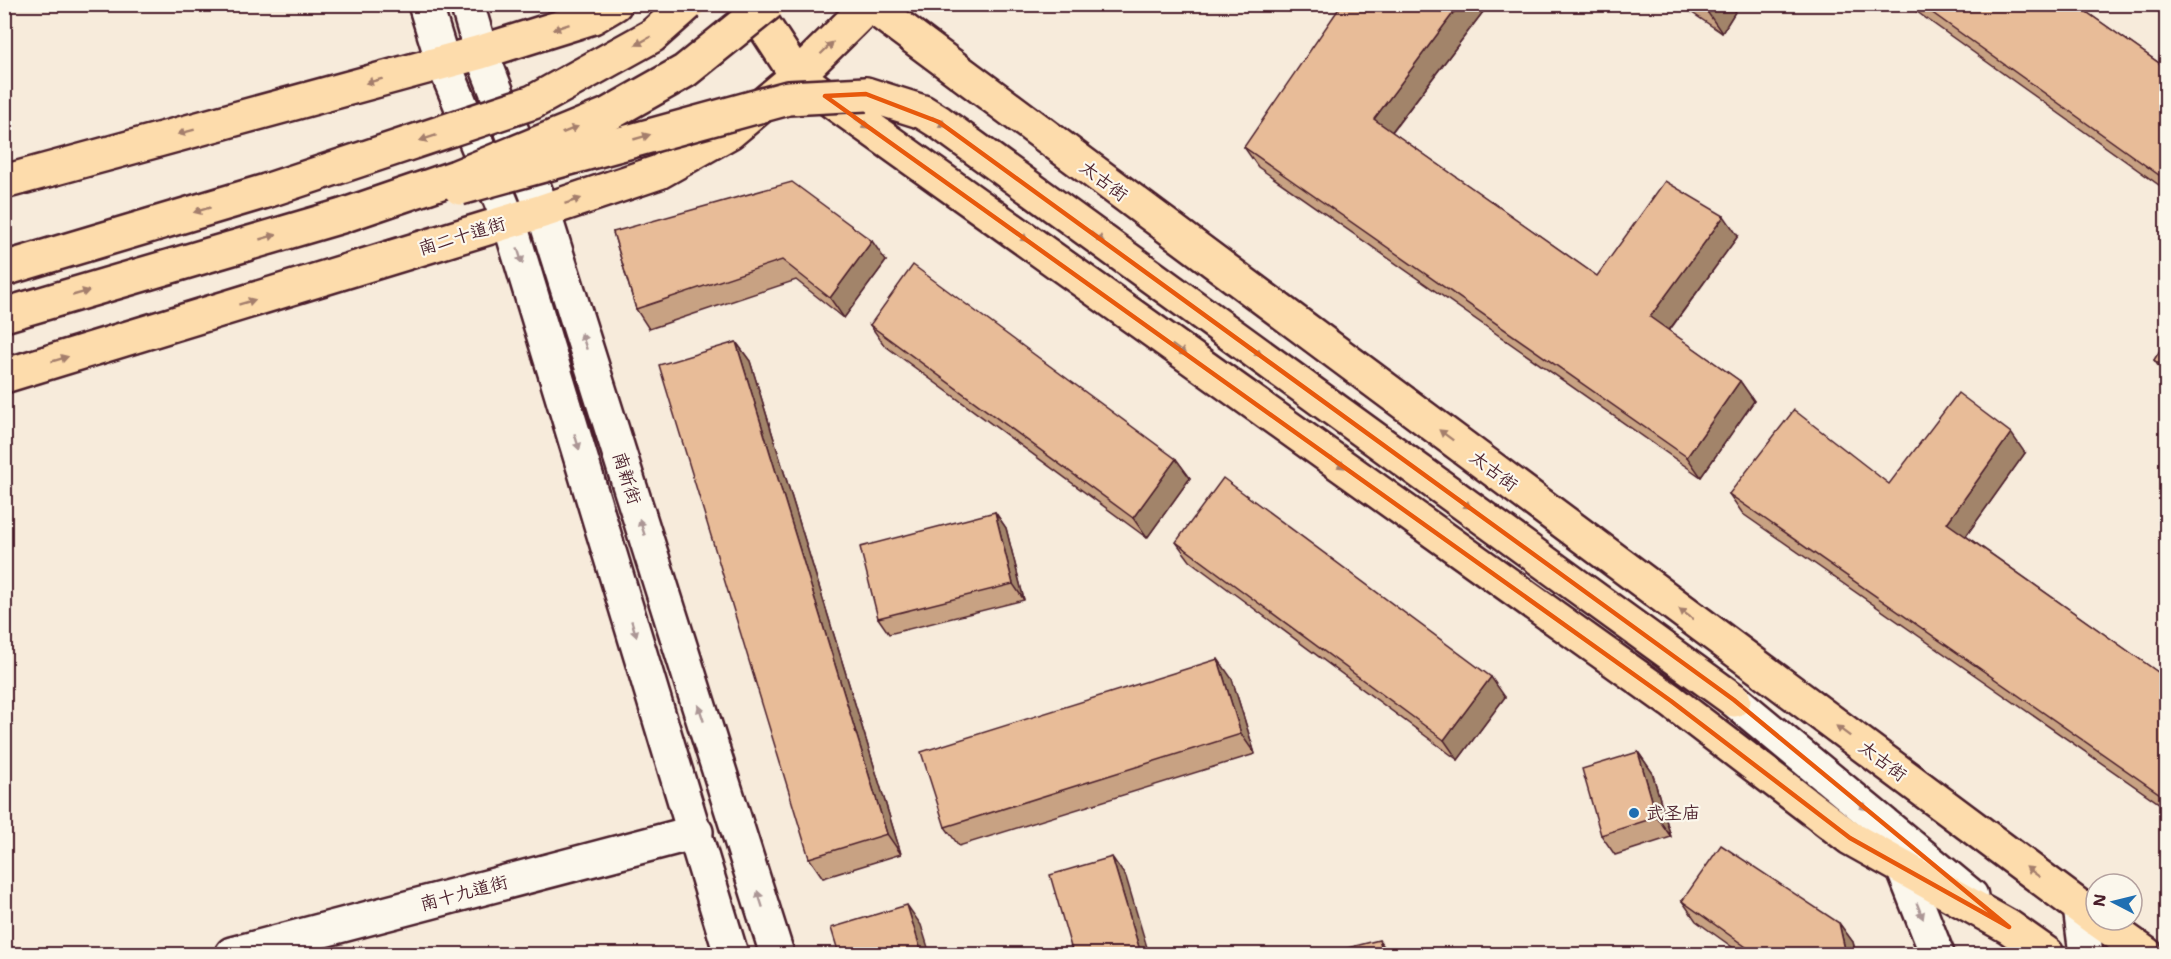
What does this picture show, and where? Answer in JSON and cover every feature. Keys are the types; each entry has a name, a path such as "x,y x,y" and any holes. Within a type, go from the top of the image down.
{"main road":[{"name":"南新街","path":"425,4 443,62 509,221 696,832 731,954"},
{"name":"南新街","path":"467,4 481,52 543,211 777,954"},
{"path":"4,183 481,52 593,17 615,4"},
{"path":"4,269 267,191 532,102 652,36 688,4"},
{"path":"750,4 797,76 1671,701 1850,838 2008,927"},
{"path":"4,315 342,216 456,177 608,115 685,71 768,4"},
{"name":"南二十道街","path":"4,376 543,211 659,172 730,132 797,76 869,5"},
{"name":"太古街","path":"869,5 2084,910"},
{"path":"342,216 446,191 788,98 866,94 922,112 939,122 1734,700 2008,927 2047,954"},
{"name":"南十九道街","path":"232,954 696,832"},
{"path":"1903,868 1938,954"},
{"path":"2086,954 2089,932"},
{"name":"太古街","path":"2115,932 2146,954"}],"highlighted area":[{"path":"866,94 939,122 1734,700 2009,927 1850,838 1671,701 825,96"}],"building":[{"path":"1342,4 1460,4 1374,119 1597,276 1665,181 1724,216 1650,317 1740,381 1687,457 1244,147"},
{"path":"1695,4 1713,4 1708,13"},
{"path":"1920,4 2075,4 2166,68 2166,180"},
{"path":"792,182 872,241 830,298 782,260 636,309 613,232"},
{"path":"913,265 1176,459 1133,518 870,325"},
{"path":"2166,341 2166,369 2154,360"},
{"path":"736,342 887,834 809,858 659,365"},
{"path":"1958,393 2011,433 1947,523 2162,675 2166,668 2166,798 1729,494 1794,410 1889,484"},
{"path":"1223,478 1491,677 1444,740 1176,542"},
{"path":"995,512 1013,584 878,618 860,547"},
{"path":"1218,659 1241,734 945,827 921,752"},
{"path":"1638,752 1657,817 1601,835 1582,769"},
{"path":"1721,845 1839,923 1846,954 1756,954 1682,901"},
{"path":"1112,857 1141,954 1073,954 1050,875"},
{"path":"907,905 922,954 839,954 831,928"},
{"path":"1379,940 1383,954 1324,954"}],"place":[{"name":"武圣庙","path":"1634,813"}]}
